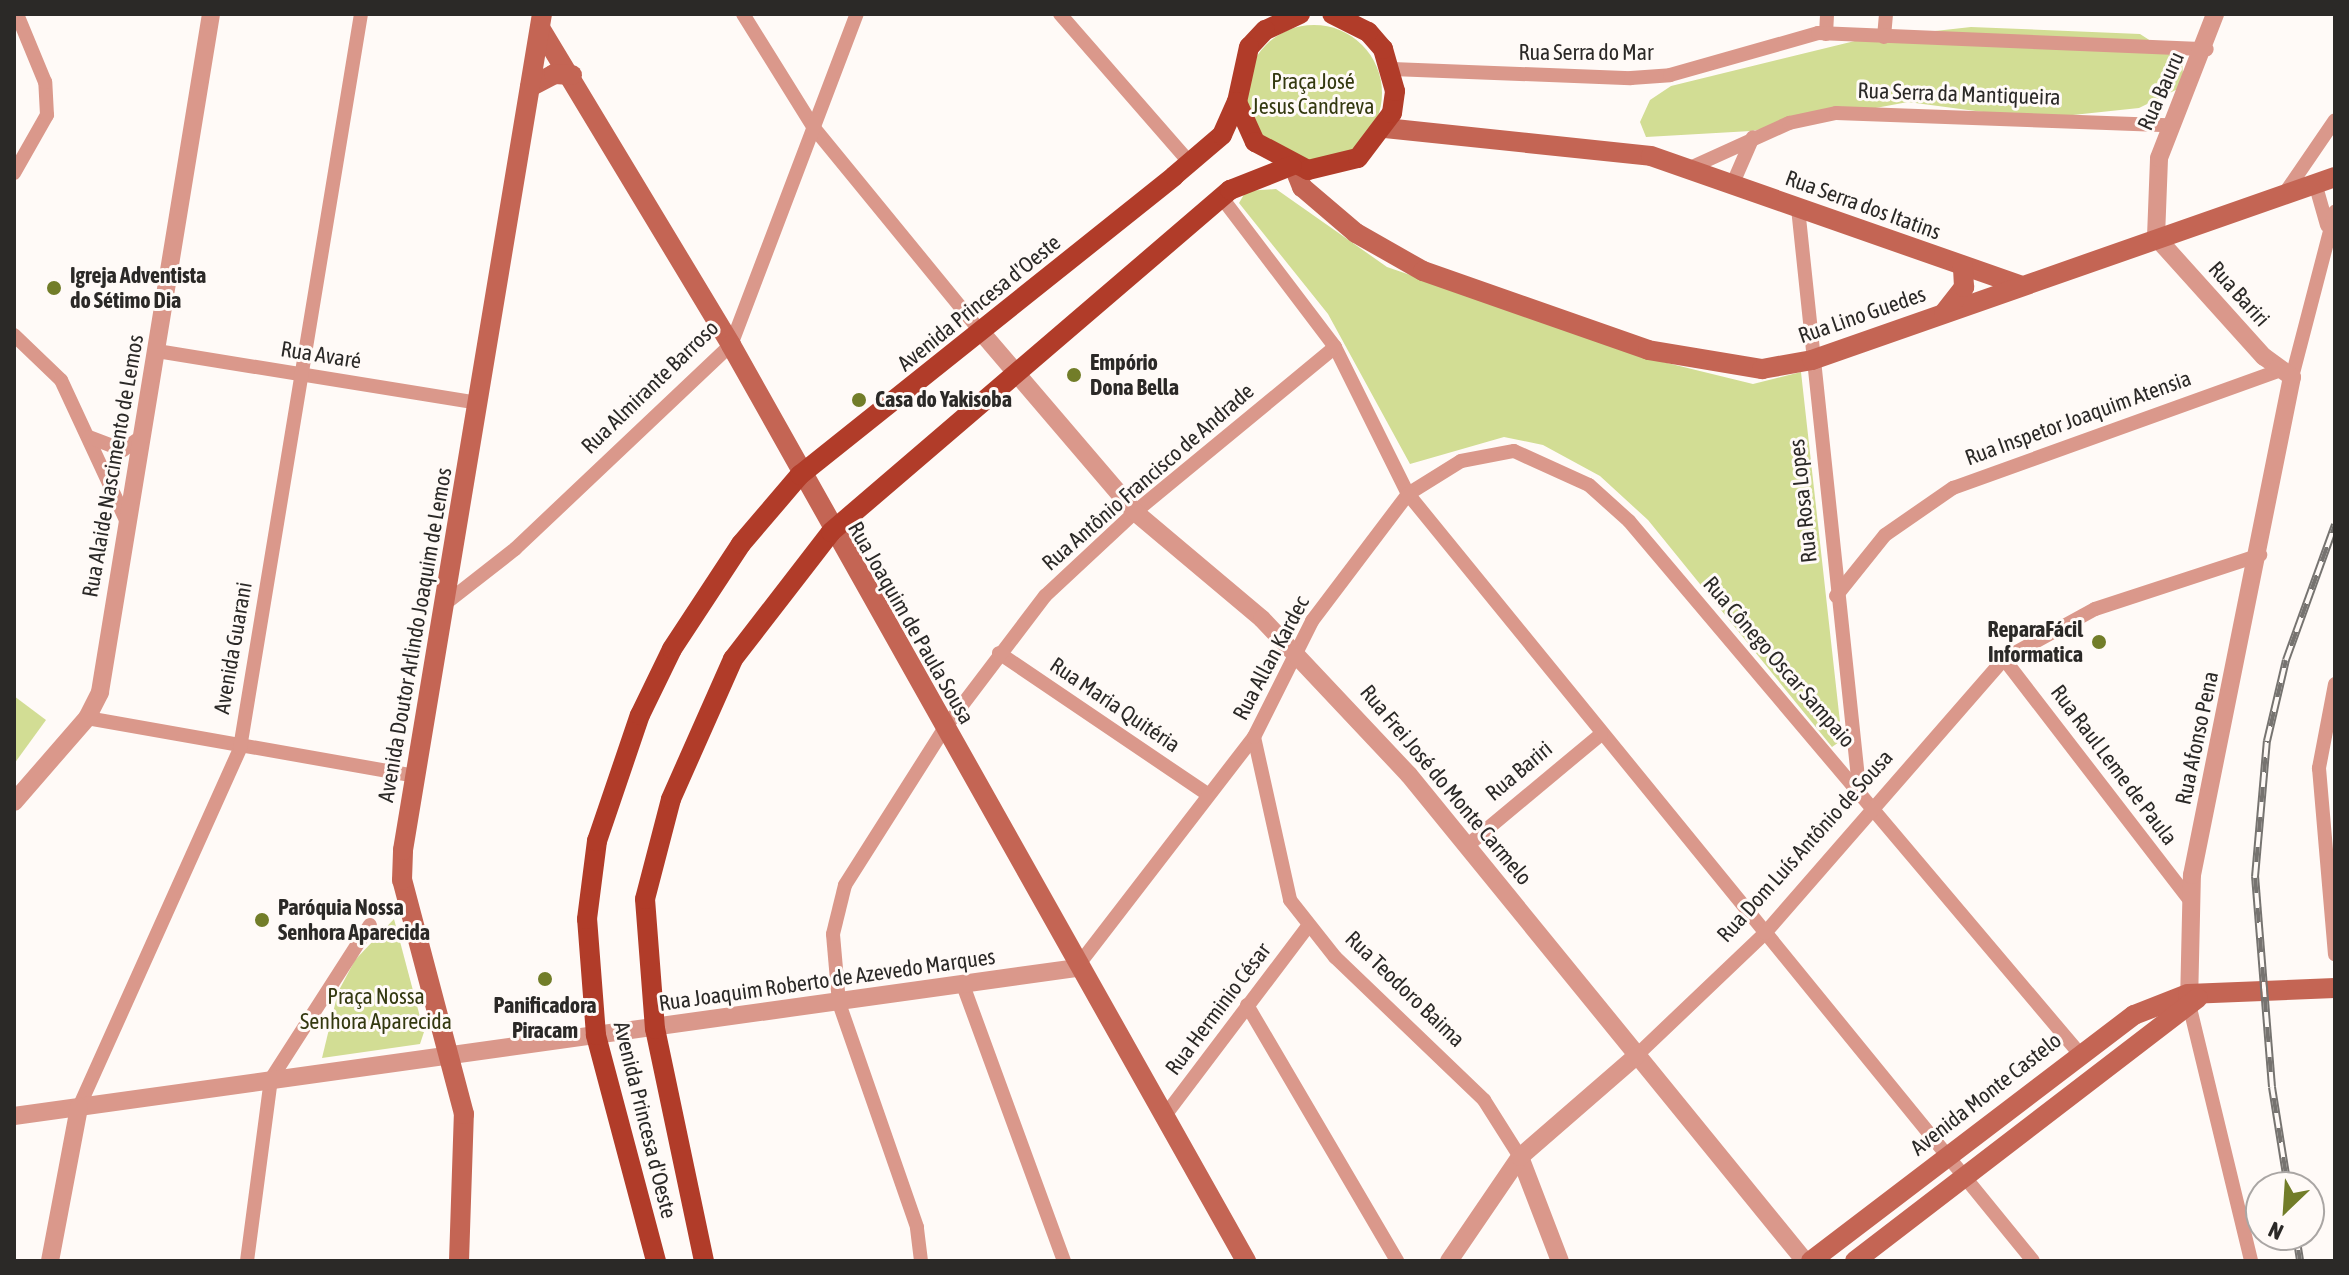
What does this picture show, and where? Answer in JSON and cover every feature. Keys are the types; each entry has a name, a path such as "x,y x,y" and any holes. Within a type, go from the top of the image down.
{"main road":[{"name":"Avenida Princesa d'Oeste","path":"656,1261 596,1035 589,882 640,715 709,588 800,475 982,333 1222,135 1237,102 1259,14"},
{"path":"1249,47 1265,30 1300,14"},
{"path":"1332,14 1368,32 1392,69 1395,91 1385,128 1605,150 1692,167"},
{"name":"Rua Joaquim de Paula Sousa","path":"536,19 731,345 831,532 1076,968 1246,1261"},
{"name":"Avenida Doutor Arlindo Joaquim de Lemos","path":"459,1261 465,1126 402,880 415,776 530,87 536,19"},
{"path":"530,87 554,74 572,75"},
{"path":"1237,102 1255,142 1292,166"},
{"name":"Avenida Princesa d'Oeste","path":"704,1261 655,1029 645,899 671,799 733,659 831,532 1222,198 1251,177 1292,166 1342,166 1372,147 1385,128"},
{"name":"Rua Lino Guedes","path":"1292,166 1302,187 1356,233 1423,271 1648,350 1728,367 1812,360 2156,237 2335,177"},
{"name":"Rua Serra dos Itatins","path":"1692,167 1798,208 2019,285"},
{"path":"1944,313 1964,287 1963,266"},
{"name":"Avenida Monte Castelo","path":"1808,1261 2079,1053 2134,1015 2199,996 2321,986"},
{"path":"1855,1261 1962,1175 2199,996"}],"street":[{"path":"14,173 47,115 45,82 17,14"},
{"name":"Rua Alaide Nascimento de Lemos","path":"14,802 87,718 100,692 211,14"},
{"name":"Avenida Guarani","path":"50,1261 79,1107 240,748 305,375 361,14"},
{"path":"743,14 814,128 982,333"},
{"name":"Rua Almirante Barroso","path":"446,603 515,549 731,345 857,14"},
{"path":"1060,14 1189,162"},
{"path":"1826,34 1827,14"},
{"path":"1884,37 1886,14"},
{"name":"Rua Bauru","path":"2156,237 2168,125 2207,49 2215,14"},
{"name":"Rua Serra do Mar","path":"1392,69 1631,78 1826,34 2207,49"},
{"name":"Rua Serra da Mantiqueira","path":"1692,167 1753,137 1836,113 2168,125"},
{"path":"2285,193 2335,120"},
{"path":"1733,183 1753,137"},
{"name":"Rua Afonso Pena","path":"2251,1261 2199,996 2189,899 2260,555 2286,374 2331,219 2315,183"},
{"path":"1222,198 1335,347 1408,494 2033,1261"},
{"name":"Rua Rosa Lopes","path":"1798,208 1836,596 1859,788"},
{"name":"Rua Bariri","path":"2156,237 2286,374"},
{"name":"Rua Frei José do Monte Carmelo","path":"982,333 1135,512 1296,651 1468,845 1636,1056 1808,1261"},
{"path":"14,335 61,380 126,520"},
{"name":"Rua Antônio Francisco de Andrade","path":"921,1261 917,1227 839,1003 833,934 845,885 944,729 1045,596 1135,512 1335,347"},
{"name":"Rua Avaré","path":"157,351 478,403"},
{"name":"Rua Inspetor Joaquim Atensia","path":"1836,596 1885,535 1953,488 2286,374"},
{"path":"89,437 123,450 141,437"},
{"name":"Rua Cônego Oscar Sampaio","path":"1461,461 1514,451 1589,485 1629,521 1874,805 2079,1053"},
{"name":"Rua Allan Kardec","path":"1076,968 1206,793 1254,737 1296,651 1408,494 1461,461"},
{"name":"Rua Dom Luís Antônio de Sousa","path":"1449,1261 1520,1157 1636,1056 1765,933 2004,659 2095,609 2260,555"},
{"name":"Rua Maria Quitéria","path":"999,653 1206,793"},
{"name":"Rua Raul Leme de Paula","path":"2004,659 2189,899"},
{"path":"2334,691 2319,768 2328,832 2335,954"},
{"path":"87,718 240,748 415,776"},
{"name":"Rua Bariri","path":"1468,845 1601,734"},
{"name":"Rua Teodoro Baima","path":"1254,737 1279,870 1308,926 1475,1090 1520,1157 1560,1261"},
{"path":"247,1261 271,1079 370,925"},
{"name":"Rua Herminio César","path":"1163,1118 1308,926"},
{"name":"Rua Joaquim Roberto de Azevedo Marques","path":"14,1116 448,1052 655,1029 1076,968"},
{"path":"963,985 1064,1261"},
{"path":"1247,1005 1397,1261"}],"green space":[{"name":"Praça José Jesus Candreva","path":"1314,25 1340,30 1362,45 1377,67 1382,93 1377,119 1362,141 1340,156 1314,161 1288,156 1266,141 1251,119 1246,93 1251,67 1266,45 1288,30"},
{"path":"1971,27 2140,34 2182,61 2184,86 2139,108 2035,119 1908,102 1751,131 1646,137 1640,122 1650,100 1671,86 1863,39"},
{"path":"1276,189 1387,267 1659,361 1753,384 1801,372 1842,740 1832,747 1648,520 1600,476 1543,445 1504,437 1410,464 1328,314 1239,203 1246,191"},
{"path":"14,696 46,720 14,764"},
{"name":"Praça Nossa Senhora Aparecida","path":"394,919 424,1032 420,1044 322,1058 338,992 355,960"}],"railway":[{"path":"2285,1171 2272,1087 2255,877 2267,741 2286,660 2335,525"},
{"path":"2298,1251 2300,1261"}],"place":[{"name":"Igreja Adventista do Sétimo Dia","path":"54,288"},
{"name":"Empório Dona Bella","path":"1074,375"},
{"name":"Casa do Yakisoba","path":"859,400"},
{"name":"ReparaFácil Informatica","path":"2099,642"},
{"name":"Paróquia Nossa Senhora Aparecida","path":"262,920"},
{"name":"Panificadora Piracam","path":"545,979"}]}
